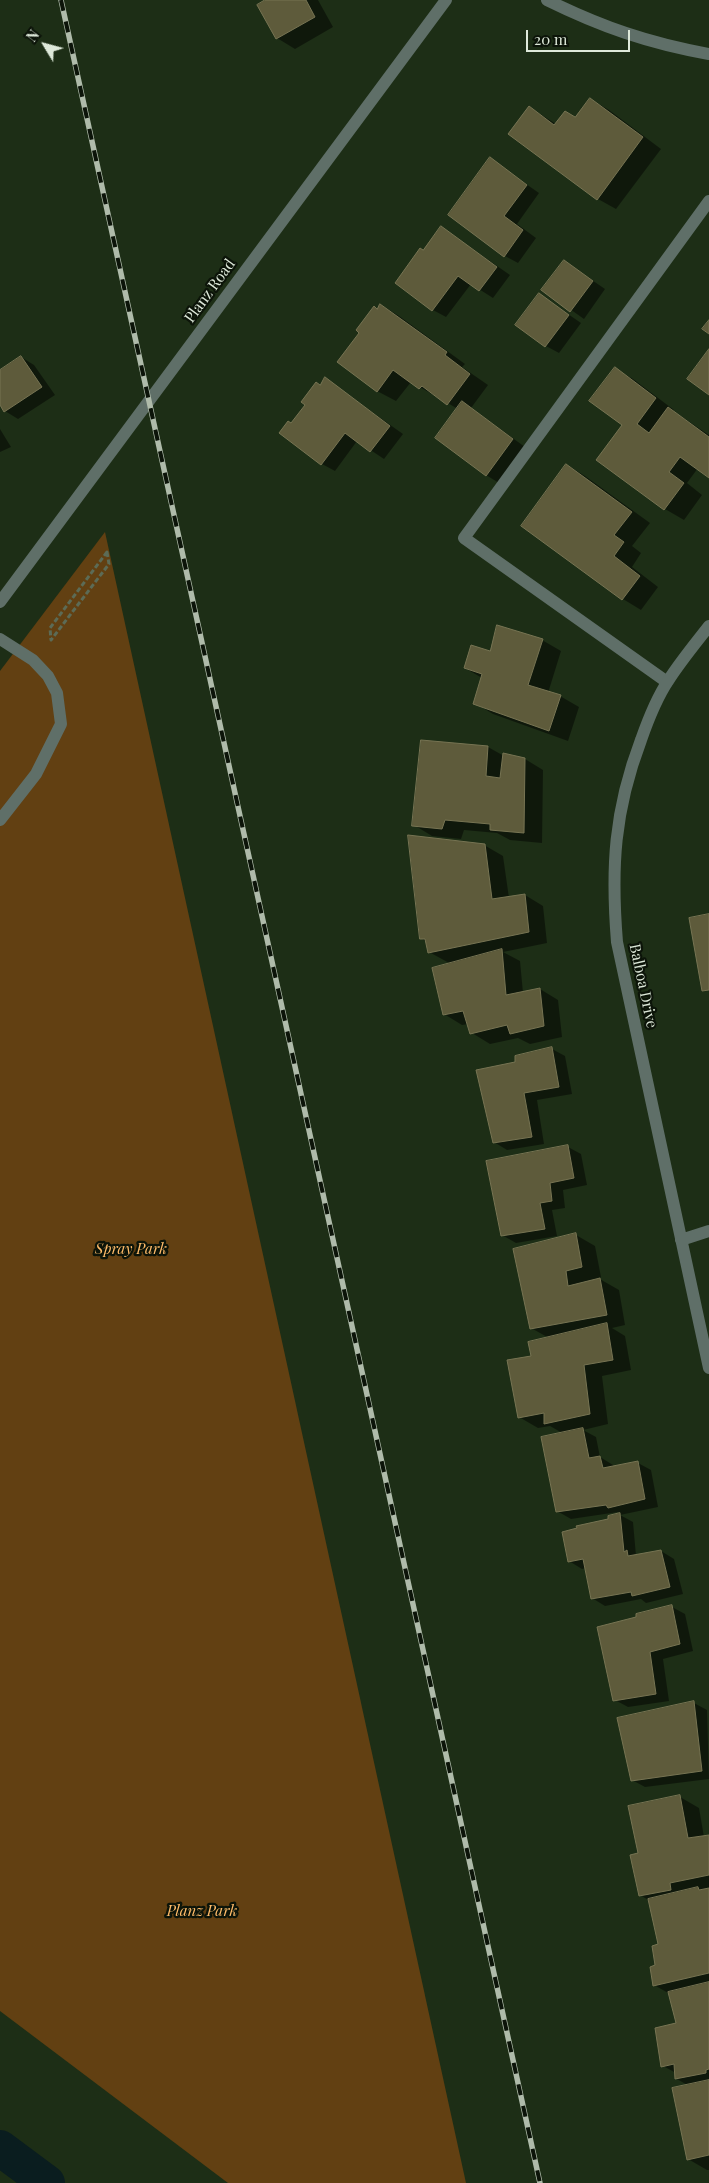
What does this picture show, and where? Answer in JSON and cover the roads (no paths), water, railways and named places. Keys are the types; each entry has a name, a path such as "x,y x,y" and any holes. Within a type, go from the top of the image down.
{"street":[{"name":"Planz Road","path":"0,602 446,0"},
{"path":"547,0 595,24 665,46 709,54"},
{"path":"667,682 464,538 709,201"},
{"name":"Balboa Drive","path":"709,626 667,682 648,720 629,772 617,825 613,887 616,942 709,1368"},
{"path":"0,639 33,660 48,676 58,693 61,724 36,774 0,820"},
{"path":"681,1240 709,1231"}],"waterway":[{"path":"0,2148 47,2183"}],"railway":[{"path":"61,0 540,2183"}],"park label":[{"name":"Spray Park","path":"131,1249"},
{"name":"Planz Park","path":"202,1911"}]}
